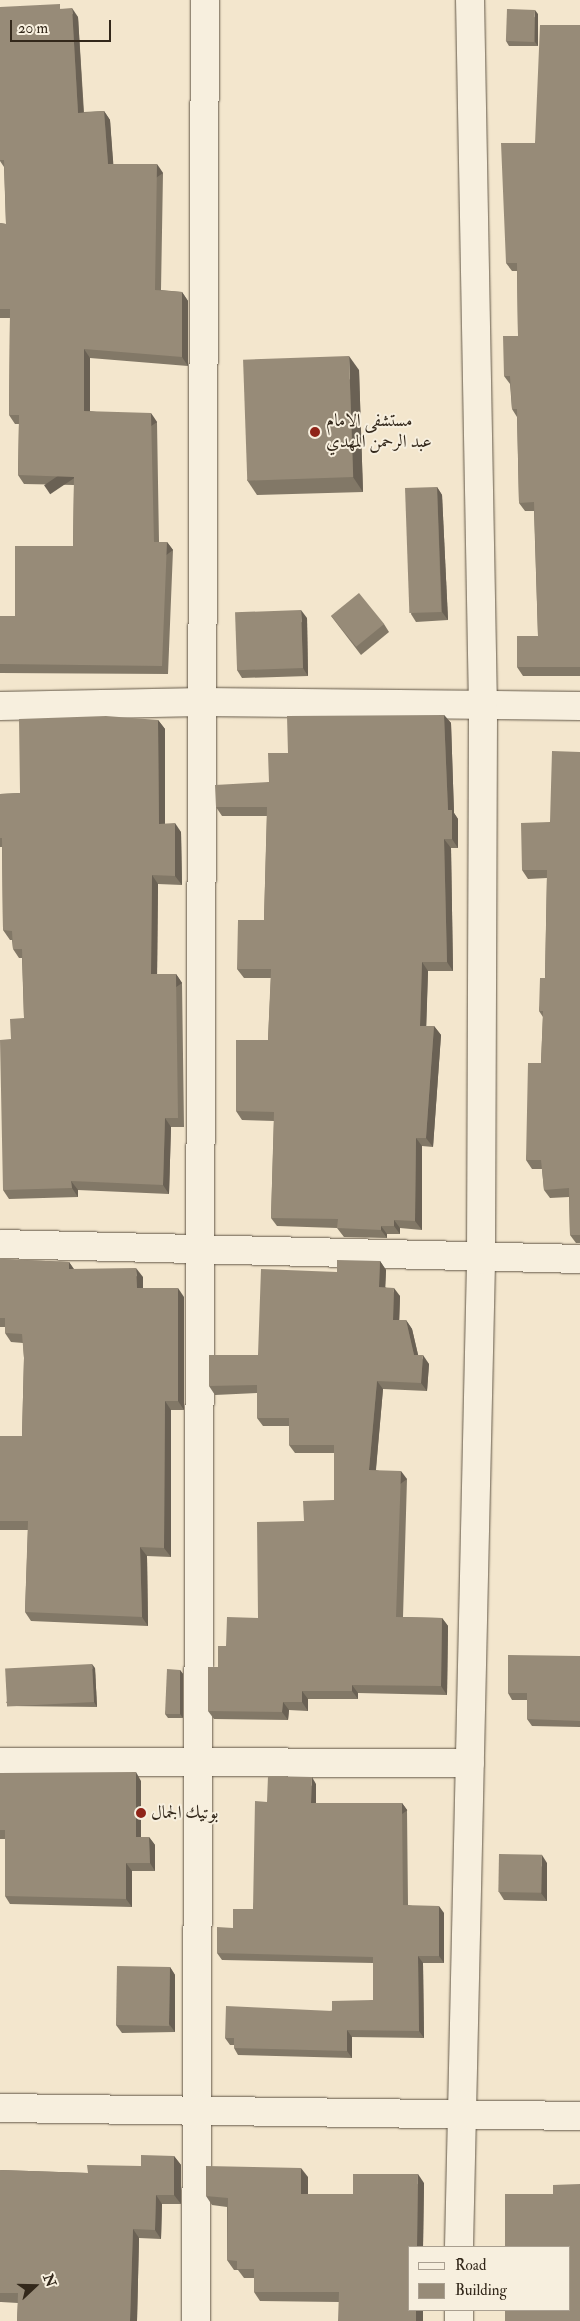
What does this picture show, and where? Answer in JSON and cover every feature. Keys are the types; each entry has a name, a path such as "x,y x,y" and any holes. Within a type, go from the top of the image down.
{"street":[{"path":"196,2321 206,0"},
{"path":"460,2246 461,2115 481,1260 483,708 470,0"},
{"path":"0,706 203,702 483,708 580,706"},
{"path":"0,1244 481,1260 580,1259"},
{"path":"0,1762 470,1763"},
{"path":"0,2108 580,2116"}],"building":[{"path":"60,4 60,9 72,8 78,113 104,111 108,164 157,164 155,290 182,292 182,357 84,349 84,411 151,413 154,542 167,542 162,666 0,664 0,616 15,616 15,546 73,546 74,477 18,475 19,415 9,415 10,309 0,309 0,223 6,224 4,160 0,160 0,7"},
{"path":"507,9 535,10 534,42 506,41"},
{"path":"540,25 580,25 580,667 517,667 517,636 538,636 534,502 519,503 517,409 512,409 510,376 504,376 503,336 518,336 517,263 506,263 501,143 535,143"},
{"path":"349,356 353,477 247,481 243,360"},
{"path":"437,487 441,612 409,613 405,488"},
{"path":"359,593 384,624 356,647 331,616"},
{"path":"301,610 303,668 237,670 235,612"},
{"path":"444,715 448,810 452,810 452,839 444,839 447,962 422,962 420,1026 434,1026 426,1138 416,1138 415,1221 394,1220 394,1226 381,1226 381,1230 337,1228 338,1219 271,1218 274,1112 236,1111 236,1040 268,1040 271,969 237,969 238,920 264,920 267,807 216,807 215,785 269,782 268,753 288,753 287,716"},
{"path":"106,716 158,720 159,824 175,823 175,876 152,875 151,974 176,974 178,1118 165,1118 163,1185 71,1181 72,1188 3,1190 0,1040 11,1039 10,1019 24,1018 22,949 13,949 12,931 3,930 0,794 20,793 19,719"},
{"path":"552,751 580,752 580,1235 570,1235 569,1188 544,1190 541,1160 526,1160 528,1063 541,1063 543,1011 539,1011 540,978 545,978 547,870 522,870 521,823 550,822"},
{"path":"0,1259 69,1262 69,1269 136,1268 137,1288 178,1288 178,1401 165,1401 164,1548 140,1547 142,1617 25,1612 28,1521 0,1521 0,1436 22,1436 24,1358 22,1334 5,1333 5,1318 0,1318"},
{"path":"337,1260 380,1261 379,1287 394,1288 393,1320 406,1320 414,1355 423,1355 421,1383 377,1381 369,1470 401,1471 396,1617 442,1618 441,1686 352,1685 352,1691 302,1691 302,1702 283,1702 282,1712 208,1711 208,1667 218,1667 218,1646 226,1646 227,1617 258,1618 257,1522 304,1521 303,1501 334,1500 334,1445 289,1445 289,1418 257,1418 257,1385 209,1386 209,1355 258,1355 261,1269 337,1272"},
{"path":"508,1655 580,1656 580,1721 527,1719 527,1693 508,1693"},
{"path":"92,1664 94,1702 7,1707 5,1669"},
{"path":"167,1669 180,1670 180,1714 165,1714"},
{"path":"136,1772 136,1837 149,1837 150,1863 126,1863 126,1899 5,1896 5,1830 0,1830 0,1773"},
{"path":"268,1776 312,1777 311,1803 402,1803 403,1905 439,1906 439,1956 418,1956 419,2031 347,2030 347,2051 234,2048 234,2038 225,2038 226,2006 332,2011 332,2001 373,2000 373,1957 217,1953 217,1927 233,1928 233,1909 253,1909 255,1801 267,1802"},
{"path":"499,1854 542,1855 541,1893 498,1892"},
{"path":"117,1966 170,1967 169,2026 116,2025"},
{"path":"141,2155 174,2156 174,2195 156,2195 155,2230 133,2229 130,2321 17,2321 18,2293 0,2293 0,2170 88,2173 87,2165 141,2166"},
{"path":"206,2166 301,2168 301,2194 353,2194 353,2174 418,2174 417,2246 408,2246 408,2311 416,2311 416,2321 338,2321 339,2292 254,2292 254,2269 237,2269 237,2261 227,2260 228,2198 206,2196"},
{"path":"580,2184 580,2321 505,2321 505,2311 570,2311 570,2246 505,2246 505,2194 553,2194 553,2185"}],"place":[{"name":"مستشفى الامام عبد الرحمن المهدي","path":"315,432"},
{"name":"بوتيك الجمال","path":"141,1813"}]}
